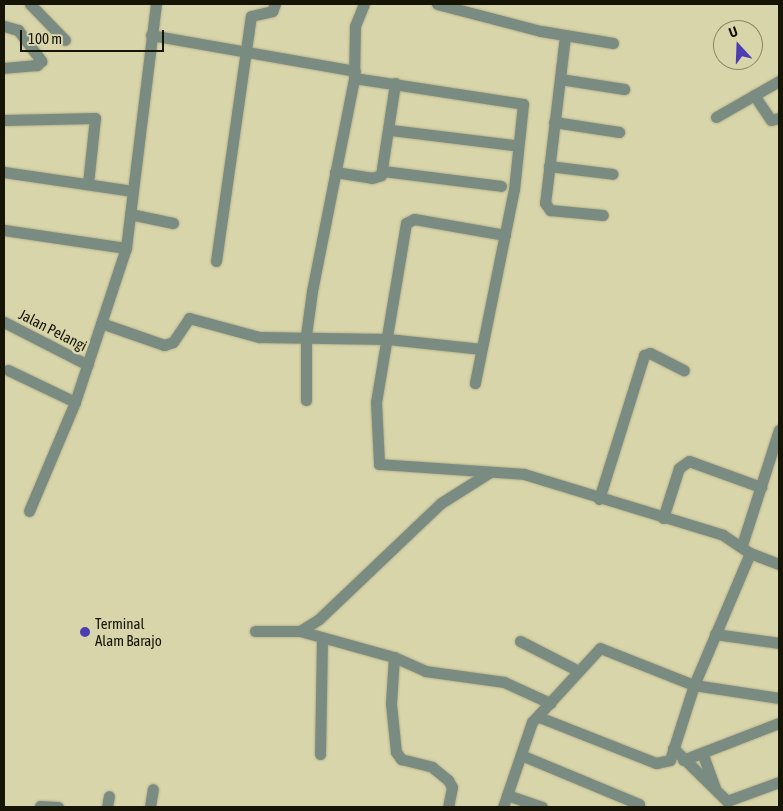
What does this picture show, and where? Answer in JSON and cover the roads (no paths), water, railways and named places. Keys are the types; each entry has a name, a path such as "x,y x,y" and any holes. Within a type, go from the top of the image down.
{"street":[{"path":"30,4 65,40"},
{"path":"29,511 75,402 126,248 156,4"},
{"path":"216,261 251,16 272,11 275,4"},
{"path":"306,400 306,335 335,172 355,75 355,26 364,4"},
{"path":"437,4 565,36 613,43"},
{"path":"4,26 18,30 41,60 37,65 4,68"},
{"path":"151,36 245,51 395,83 524,104 505,235 475,383"},
{"path":"565,36 549,166 548,208 602,215"},
{"path":"560,79 624,89"},
{"path":"716,117 779,81"},
{"path":"383,171 391,130 395,83"},
{"path":"754,95 771,120 779,118"},
{"path":"4,120 95,118 88,184"},
{"path":"554,122 619,132"},
{"path":"391,130 513,145"},
{"path":"549,166 613,174"},
{"path":"335,172 372,178 383,171 501,186"},
{"path":"4,172 133,191"},
{"path":"130,214 173,223"},
{"path":"505,235 408,220 376,402 379,464 524,474 663,518 746,549 779,564"},
{"path":"4,230 126,248"},
{"path":"101,323 164,345 175,340 188,318 259,337 306,335 388,339 481,349"},
{"name":"Jalan Pelangi","path":"4,322 88,365"},
{"path":"599,498 644,354 650,353 684,370"},
{"path":"8,370 75,402"},
{"path":"539,717 661,765 670,760 694,685 746,549 761,487 779,430"},
{"path":"663,518 679,468 689,461 761,487"},
{"path":"300,631 319,619 441,503 490,472"},
{"path":"255,631 300,631 322,639 394,657 442,675 504,682 550,703"},
{"path":"715,634 779,643"},
{"path":"320,754 322,639"},
{"path":"520,641 578,670"},
{"path":"503,807 522,755 530,726 598,649 607,647 694,685 779,698"},
{"path":"394,657 391,704 396,752 401,759 432,767 448,780 452,787 448,807"},
{"path":"683,760 703,754 779,723"},
{"path":"673,748 716,791 731,801 779,782"},
{"path":"703,754 716,791"},
{"path":"522,755 639,804"},
{"path":"150,807 153,789"},
{"path":"507,794 542,807"},
{"path":"40,806 58,807"}],"place":[{"name":"Terminal Alam Barajo","path":"85,632"}]}
